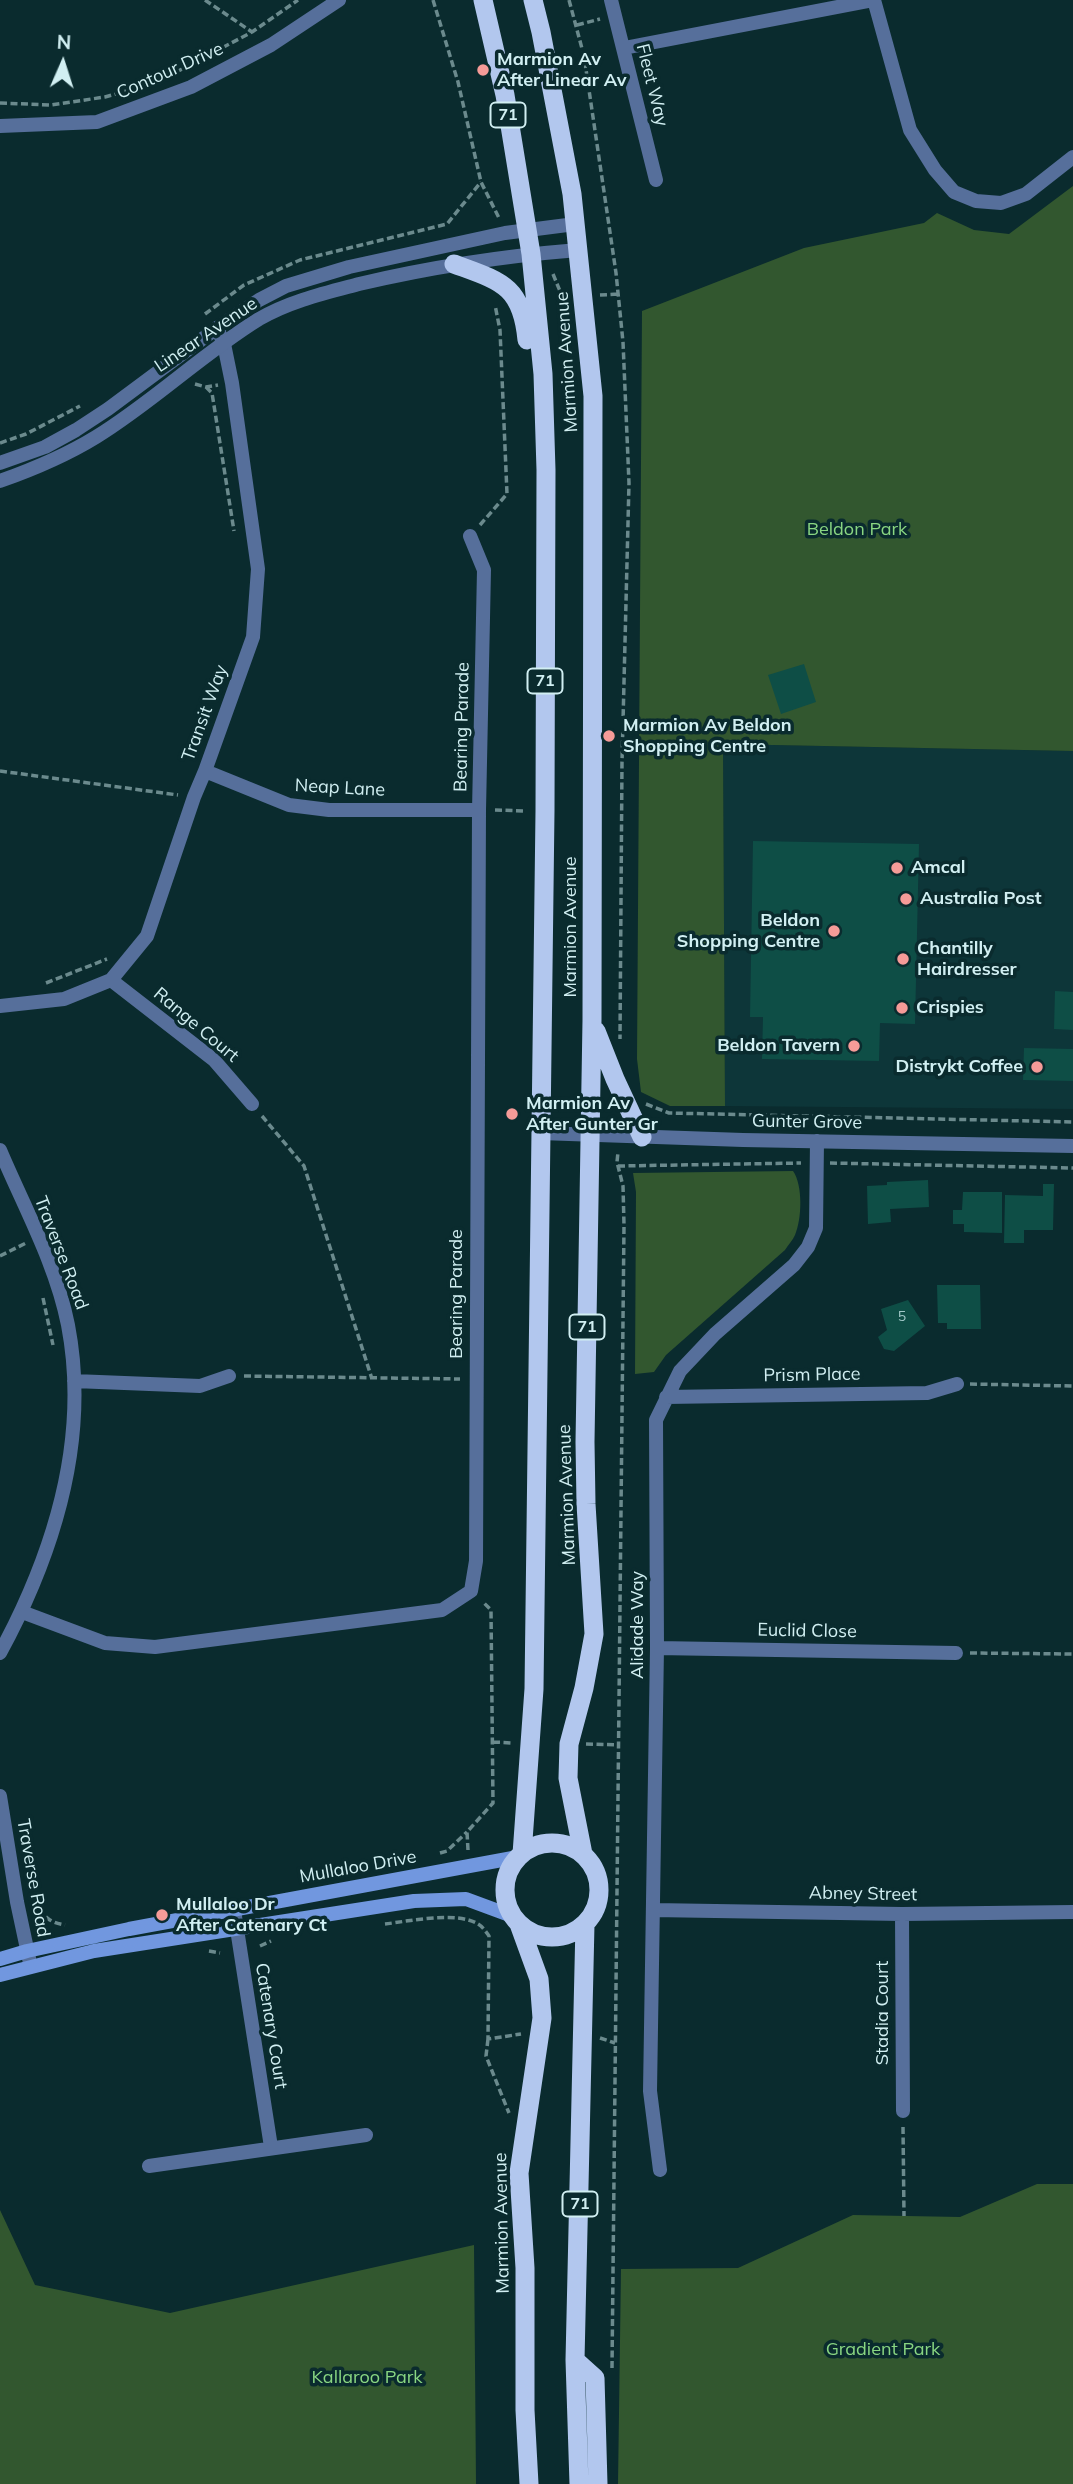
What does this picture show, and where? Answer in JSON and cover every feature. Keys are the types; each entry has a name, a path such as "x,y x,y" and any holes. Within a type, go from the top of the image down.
{"highway":[{"name":"Marmion Avenue","path":"483,0 505,95 528,231 543,374 546,470 545,811 534,1689 520,1855"},
{"name":"Marmion Avenue","path":"533,0 569,180 593,396 592,1020 585,1442 594,1634 584,1688 569,1744 568,1778 583,1854"},
{"path":"454,264 503,283 520,304 526,327 536,456 546,470"},
{"path":"592,1020 642,1137"},
{"path":"520,1855 541,1844 552,1843 563,1844 583,1854"},
{"name":"71","path":"579,2484 576,2360 585,1924 596,1908 599,1889 595,1870 583,1854"},
{"name":"71","path":"516,1920 507,1905 504,1892 506,1879 520,1855"},
{"name":"Marmion Avenue","path":"516,1920 539,1979 541,2031 522,2143 520,2204 525,2269 525,2410 529,2484"},
{"path":"516,1920 529,1931 552,1937 575,1931 585,1924"},
{"path":"576,2360 595,2378 598,2484"}],"main road":[{"name":"Mullaloo Drive","path":"0,1975 29,1958 234,1910 520,1855"},
{"name":"Mullaloo Drive","path":"0,1959 94,1951 438,1898 466,1899 516,1920"}],"street":[{"name":"Contour Drive","path":"0,126 97,122 191,87 271,45 339,0"},
{"path":"624,48 874,0 910,130 935,170 954,192 976,201 1001,203 1027,194 1073,157"},
{"name":"Fleet Way","path":"613,7 656,180"},
{"name":"Linear Avenue","path":"0,463 45,447 76,430 217,328 286,286 349,267 505,233 575,224"},
{"name":"Linear Avenue","path":"0,481 43,466 98,436 260,319 291,304 387,277 454,264 532,262 578,250"},
{"name":"Transit Way","path":"0,1006 64,999 111,980 147,936 194,797 253,637 258,569 232,383 224,344 217,328"},
{"name":"Bearing Parade","path":"470,536 484,570 479,810 476,1561 471,1591"},
{"name":"Neap Lane","path":"205,771 289,805 329,810 479,810"},
{"name":"Range Court","path":"111,980 214,1060 252,1104"},
{"name":"Gunter Grove","path":"540,1133 1073,1146"},
{"name":"Alidade Way","path":"660,2169 650,2091 657,1648 656,1420 680,1371 715,1334 794,1265 808,1247 816,1228 817,1141"},
{"name":"Traverse Road","path":"0,1150 48,1263 67,1324 75,1381 70,1464 49,1549 22,1612 0,1653"},
{"path":"75,1381 200,1386 229,1376"},
{"name":"Prism Place","path":"666,1396 927,1393 957,1384"},
{"path":"22,1612 105,1643 155,1647 442,1610 471,1591"},
{"name":"Euclid Close","path":"657,1648 956,1653"},
{"name":"Traverse Road","path":"0,1796 29,1958"},
{"name":"Catenary Court","path":"234,1910 271,2147"},
{"name":"Abney Street","path":"653,1910 902,1914 1073,1912"},
{"name":"Stadia Court","path":"902,1914 903,2111"},
{"path":"149,2166 366,2135"}],"path":[{"path":"205,0 271,45"},
{"path":"159,82 252,32 298,0"},
{"path":"433,0 458,82 481,182 505,233"},
{"path":"569,0 577,25 603,182 623,342 629,483 622,748 621,1040"},
{"path":"577,25 613,7"},
{"path":"0,103 51,105 105,97 145,86"},
{"path":"532,262 551,270 563,298 619,294"},
{"path":"470,536 507,494 500,330 494,298 503,283"},
{"path":"206,387 212,393 235,537"},
{"path":"0,771 194,797"},
{"path":"36,987 106,960 114,950"},
{"path":"626,1103 631,1098 669,1113 1073,1122"},
{"path":"252,1104 304,1166 372,1379"},
{"path":"612,2371 624,1225 623,1186 618,1166 619,1136"},
{"path":"618,1166 816,1162 1073,1168"},
{"path":"20,1237 27,1256"},
{"path":"0,1256 37,1238"},
{"path":"41,1288 54,1351"},
{"path":"229,1376 476,1378"},
{"path":"957,1384 1073,1386"},
{"path":"467,1867 467,1832 493,1803 491,1610 471,1591"},
{"path":"956,1653 1073,1654"},
{"path":"466,1918 481,1925 489,1936 486,2056 522,2143"},
{"path":"488,2039 541,2031"},
{"path":"583,2032 615,2043"},
{"path":"903,2111 904,2216"}],"shaded area":[{"name":"Beldon Shopping Centre","path":"723,744 1073,751 1073,1109 725,1106"}],"green space":[{"name":"Beldon Park","path":"1073,186 1073,751 723,744 725,1106 670,1106 641,1092 637,1059 642,311 804,248 924,223 937,213 974,230 1009,234"},
{"path":"793,1171 799,1185 800,1211 795,1235 785,1250 666,1355 654,1372 635,1374 636,1192 633,1173"},
{"name":"Gradient Park","path":"1037,2184 1073,2184 1073,2484 618,2484 621,2269 738,2268 853,2215 960,2217"},
{"name":"Kallaroo Park","path":"0,2210 35,2285 170,2313 474,2245 476,2484 0,2484"}],"building":[{"path":"804,664 816,702 781,714 768,675"},
{"name":"Beldon Shopping Centre","path":"753,841 919,844 915,1024 880,1023 879,1061 762,1059 763,1017 750,1017"},
{"path":"1055,991 1073,992 1073,1030 1054,1029"},
{"path":"1024,1048 1073,1049 1073,1081 1023,1080"},
{"path":"928,1180 929,1207 890,1209 891,1222 868,1224 867,1186"},
{"path":"1043,1184 1054,1184 1053,1230 1024,1230 1024,1243 1004,1243 1005,1195 1043,1196"},
{"path":"963,1192 1002,1192 1002,1233 964,1232 964,1224 953,1224 953,1210 962,1210"},
{"path":"937,1285 980,1285 981,1329 947,1329 947,1323 938,1323"},
{"path":"908,1300 925,1326 894,1351 884,1349 878,1337 887,1330 881,1309"}],"place":[{"name":"Marmion Av After Linear Av","path":"483,70"},
{"name":"Marmion Av Beldon Shopping Centre","path":"609,736"},
{"name":"Amcal","path":"897,868"},
{"name":"Australia Post","path":"906,899"},
{"name":"Beldon Shopping Centre","path":"834,931"},
{"name":"Chantilly Hairdresser","path":"903,959"},
{"name":"Crispies","path":"902,1008"},
{"name":"Beldon Tavern","path":"854,1046"},
{"name":"Distrykt Coffee","path":"1037,1067"},
{"name":"Marmion Av After Gunter Gr","path":"512,1114"},
{"name":"Mullaloo Dr After Catenary Ct","path":"162,1915"}]}
